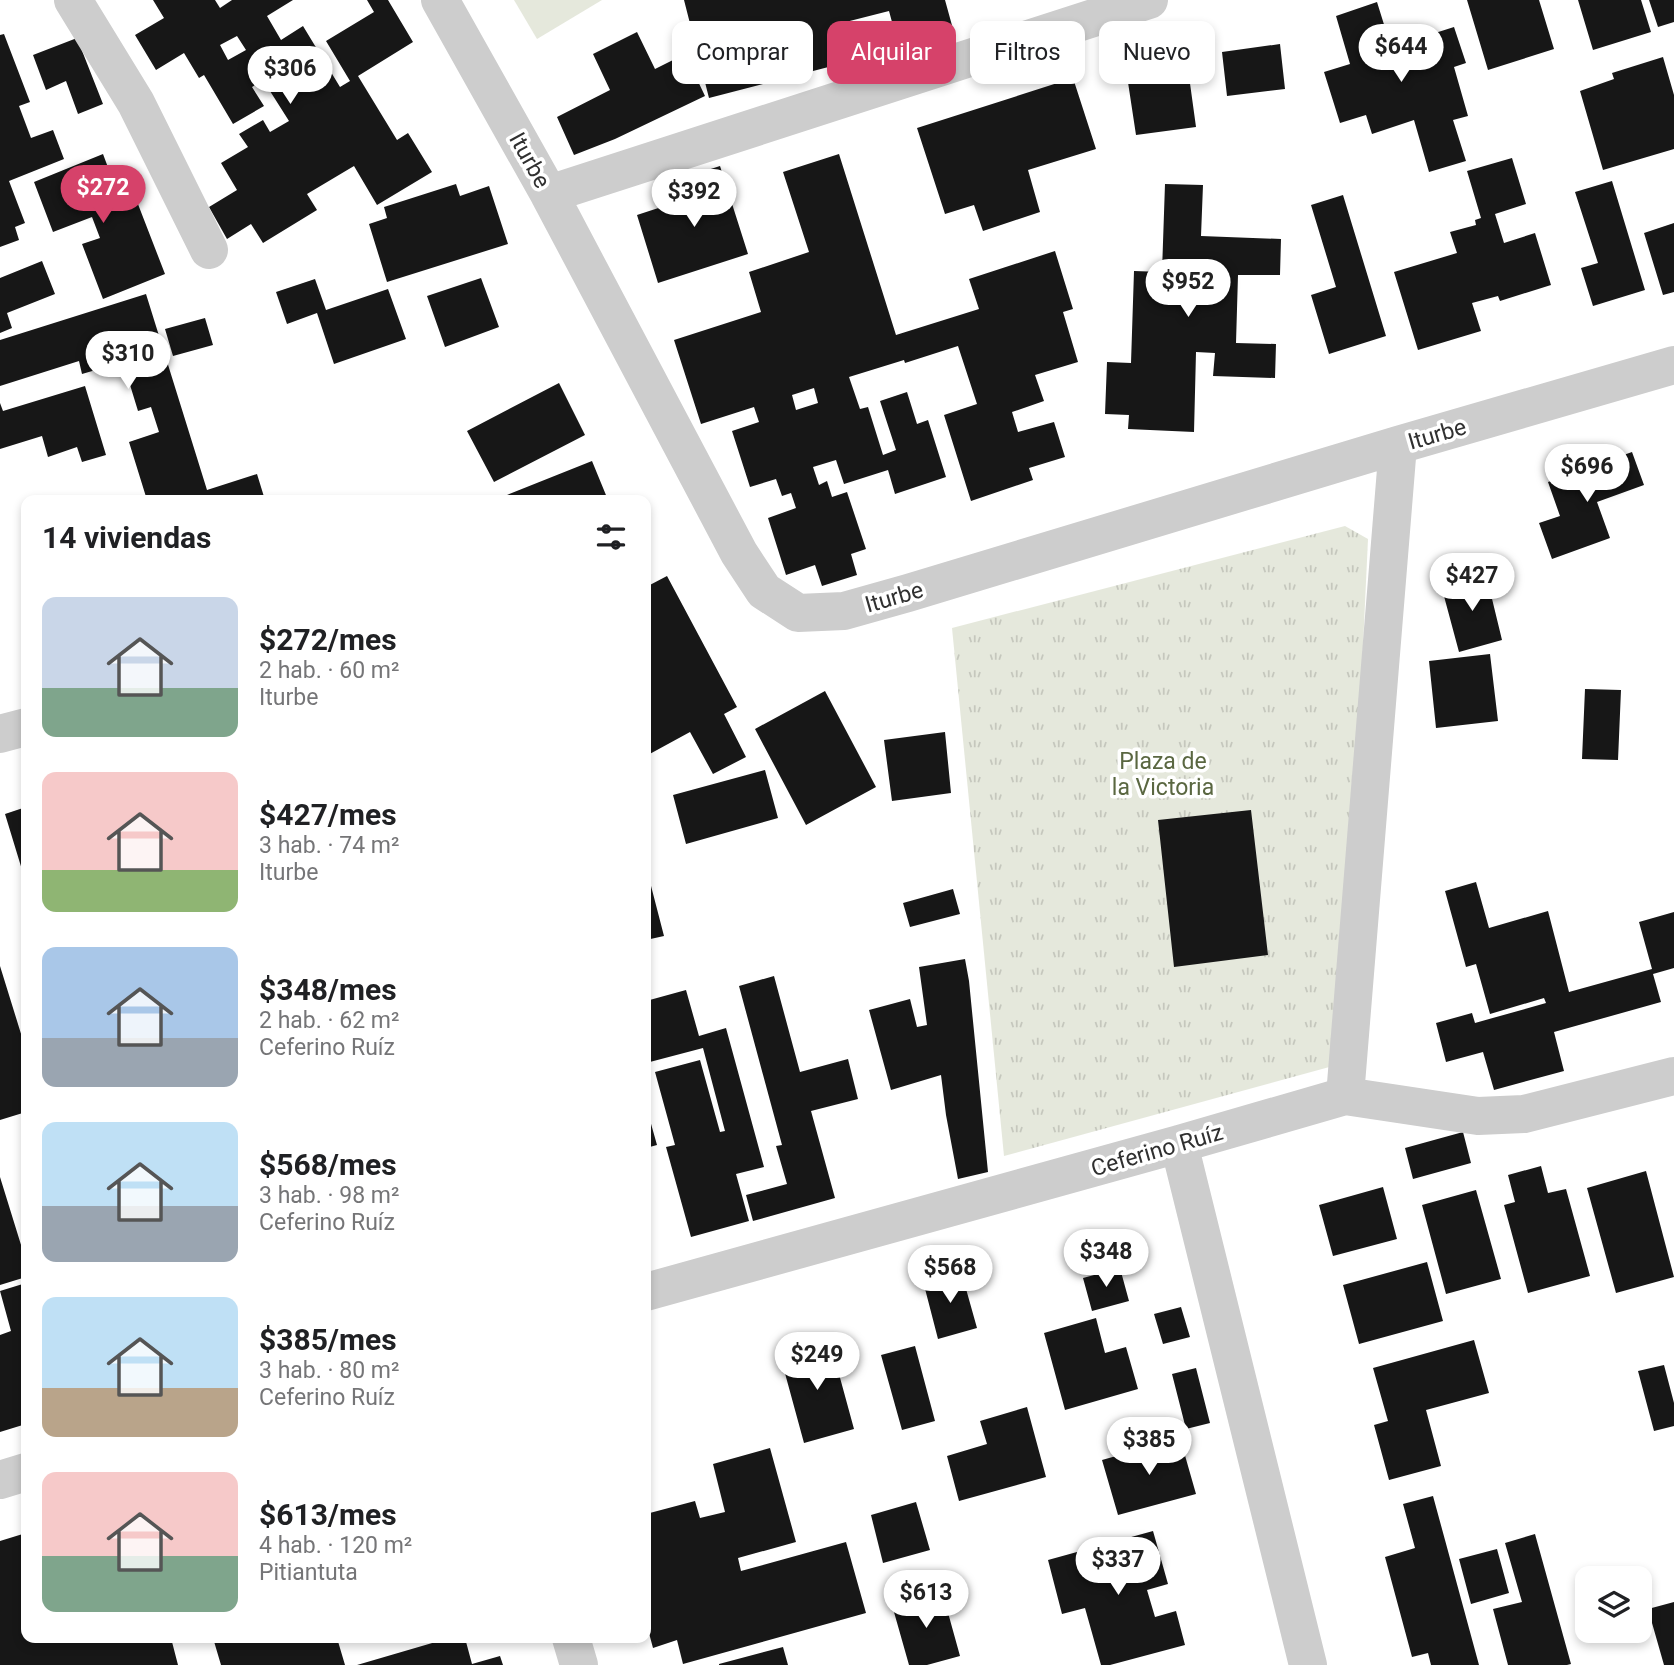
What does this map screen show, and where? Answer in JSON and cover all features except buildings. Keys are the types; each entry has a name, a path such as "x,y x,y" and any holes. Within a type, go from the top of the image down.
{"street":[{"path":"73,0 136,103 209,250"},
{"name":"Iturbe","path":"440,0 549,194 739,553 764,591 797,613 856,608 1674,365"},
{"path":"549,194 1149,0"},
{"path":"1345,1096 1398,445"},
{"path":"0,734 21,728"},
{"name":"Ceferino Ruíz","path":"651,1291 1345,1096 1478,1116 1524,1114 1674,1076"},
{"path":"1180,1144 1308,1665"},
{"path":"0,1480 21,1474"},
{"path":"572,1643 579,1665"}],"green space":[{"path":"514,0 602,0 537,39"},
{"name":"Plaza de la Victoria","path":"1345,526 1368,539 1344,1054 1333,1066 1004,1156 952,628"}]}
